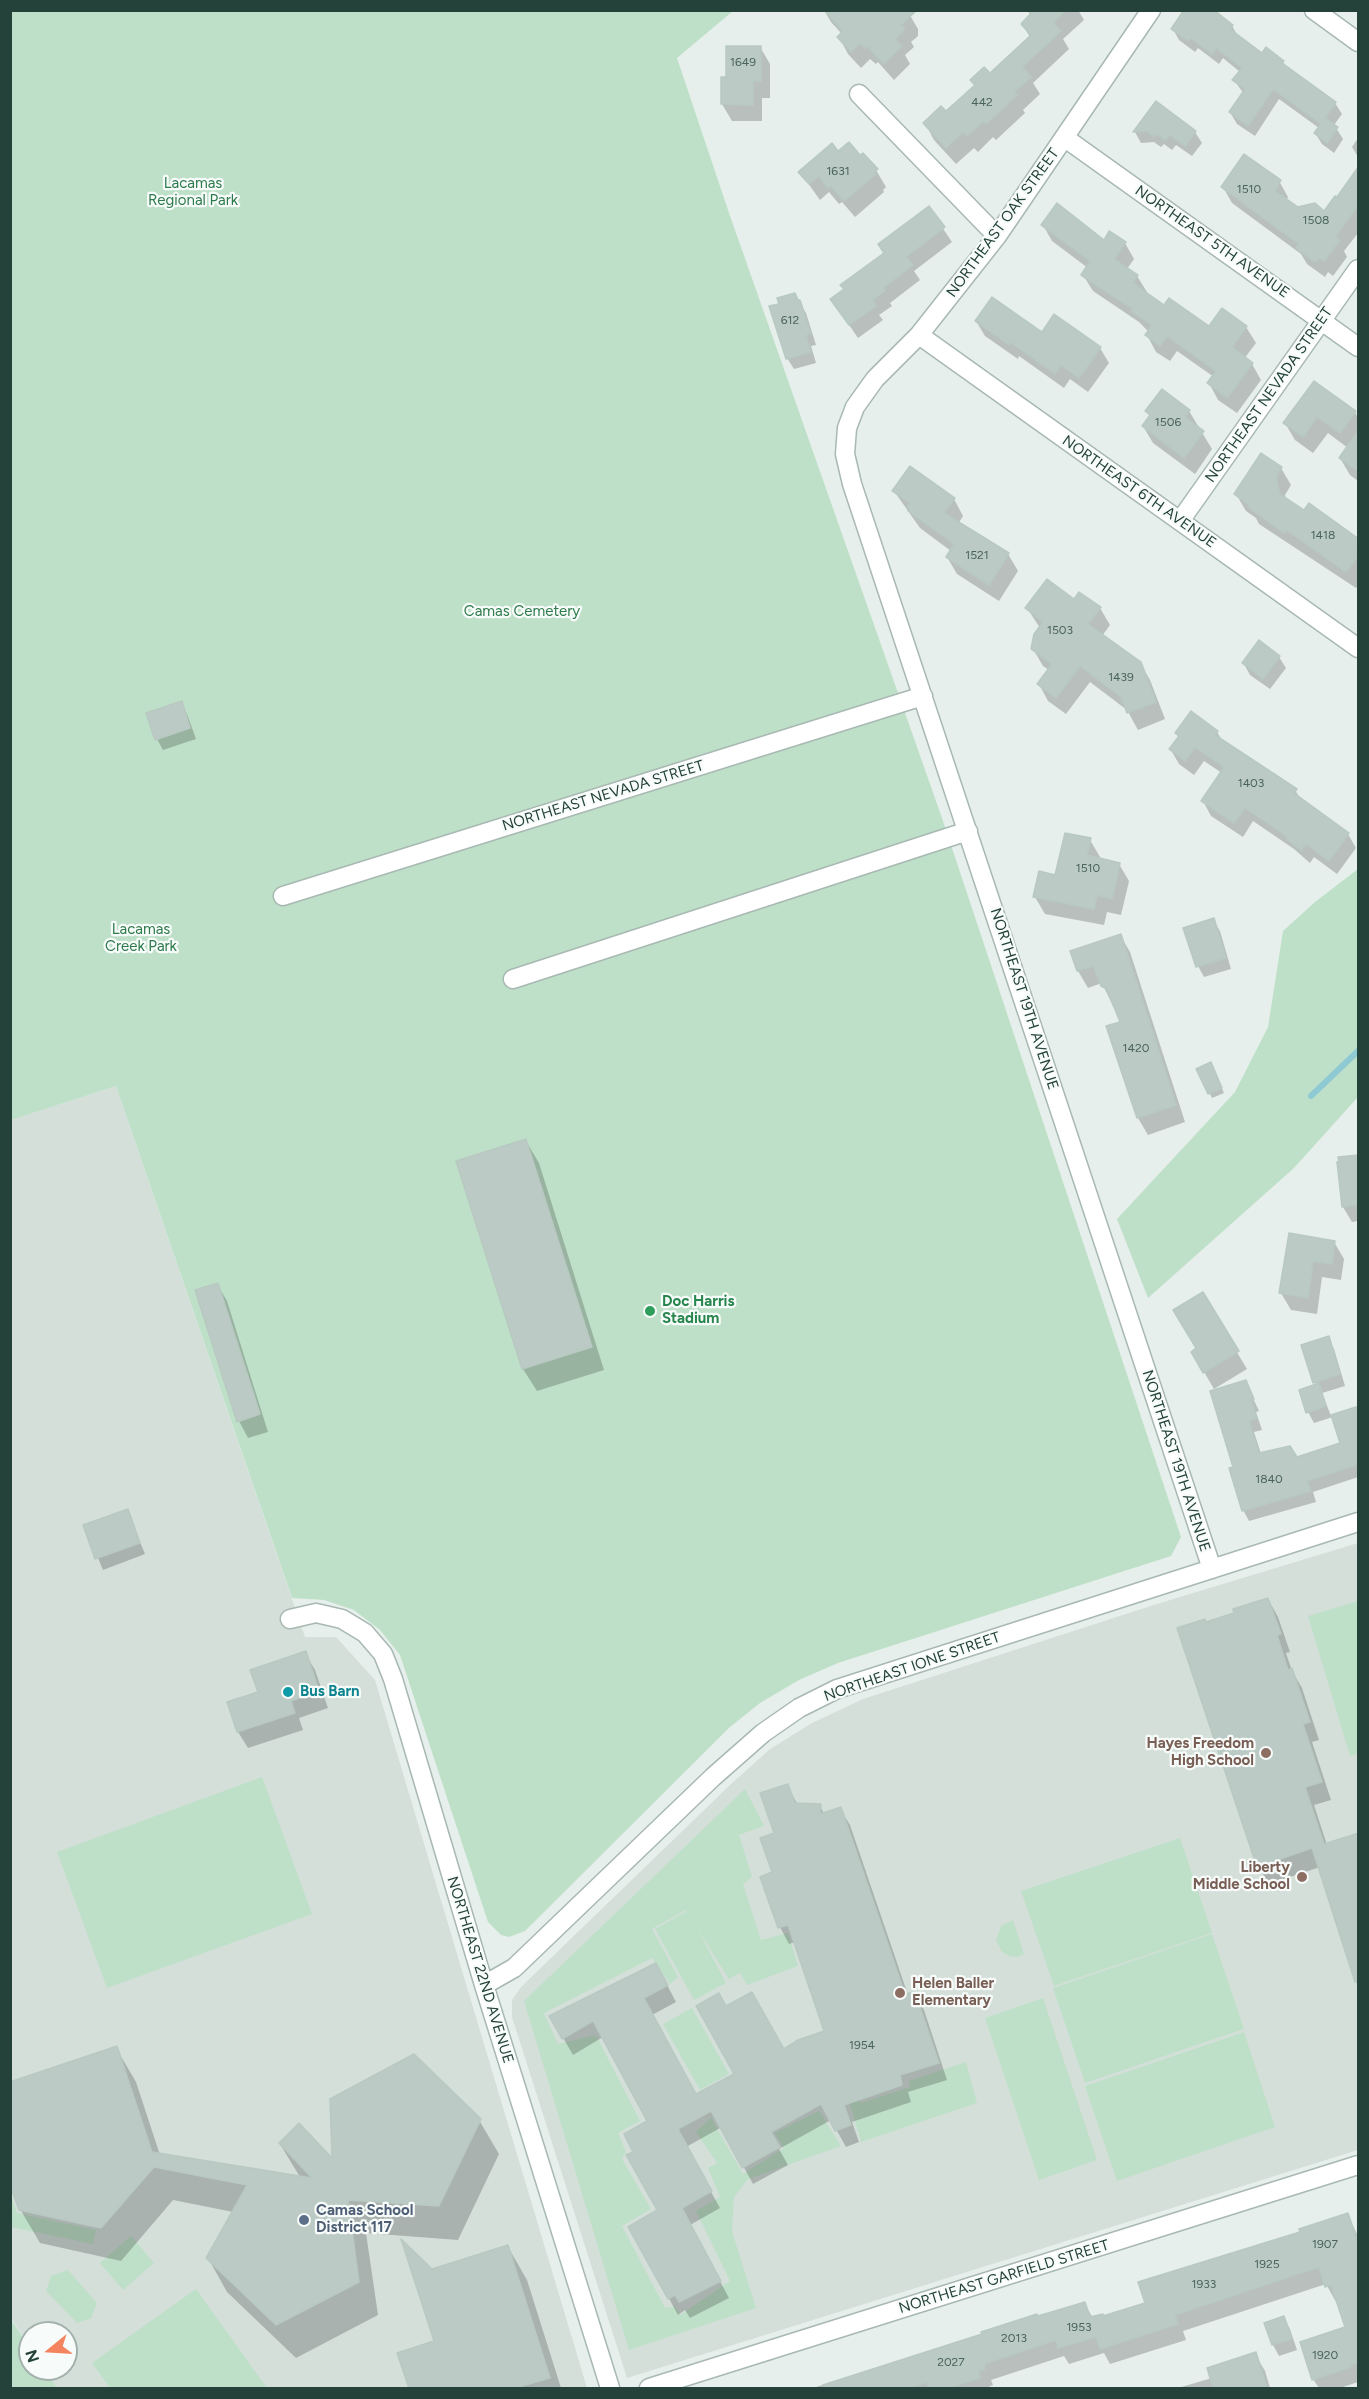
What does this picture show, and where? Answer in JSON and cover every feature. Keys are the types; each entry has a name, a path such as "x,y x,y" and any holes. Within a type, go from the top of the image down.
{"street":[{"name":"NORTHEAST OAK STREET","path":"847,428 855,407 875,379 919,335 997,236 1151,10"},
{"path":"1314,10 1359,42"},
{"path":"859,94 997,236"},
{"name":"NORTHEAST 5TH AVENUE","path":"1065,138 1359,347"},
{"name":"NORTHEAST NEVADA STREET","path":"1180,521 1359,269"},
{"name":"NORTHEAST 6TH AVENUE","path":"919,335 1359,648"},
{"name":"NORTHEAST 19TH AVENUE","path":"847,428 845,454 852,484 1212,1569"},
{"name":"NORTHEAST NEVADA STREET","path":"283,896 923,696"},
{"path":"513,979 968,831"},
{"name":"NORTHEAST IONE STREET","path":"484,1985 514,1968 719,1771 763,1732 799,1708 837,1689 1359,1522"},
{"name":"NORTHEAST 22ND AVENUE","path":"290,1619 316,1613 342,1619 365,1633 383,1654 393,1679 484,1985 610,2388"},
{"name":"NORTHEAST GARFIELD STREET","path":"649,2388 1359,2165"}],"shaded area":[{"path":"116,1086 305,1637 336,1637 375,1680 587,2388 57,2388 52,2381 78,2381 78,2321 18,2321 18,2329 11,2318 10,1120"},
{"name":"Helen Baller Elementary","path":"1358,1543 1358,2150 627,2378 512,2017 512,2000 521,1987 730,1785 770,1749 812,1723 863,1699 1157,1604"}],"green space":[{"path":"10,11 733,11 677,58 729,213 942,818 1181,1537 1171,1556 838,1663 799,1680 760,1703 730,1727 525,1931 509,1937 501,1935 488,1922 400,1655 380,1630 354,1610 324,1600 292,1598 116,1086 11,1120"},
{"path":"1358,869 1358,1097 1294,1168 1148,1298 1117,1219 1235,1092 1268,1027 1283,931 1315,902"},
{"path":"1358,1601 1358,1754 1350,1756 1308,1616"},
{"path":"262,1777 312,1914 107,1988 57,1852"},
{"path":"745,1789 764,1826 739,1835 752,1877 743,1884 761,1940 788,1933 798,1966 747,1985 740,1973 729,1979 698,1930 726,1983 694,2000 655,1929 686,1910 652,1929 678,1977 670,1984 652,1958 544,2013 558,2044 596,2035 640,2121 618,2133 626,2152 622,2159 651,2209 622,2226 665,2308 675,2306 680,2315 730,2281 696,2211 720,2197 708,2168 717,2163 696,2132 711,2118 743,2174 784,2148 775,2133 819,2111 841,2146 748,2179 734,2197 732,2231 756,2308 629,2350 524,2001"},
{"path":"1180,1838 1212,1933 1054,1986 1021,1891"},
{"path":"1013,1920 1024,1954 1017,1957 1002,1952 996,1940 1001,1926"},
{"path":"1212,1934 1244,2029 1085,2083 1053,1988"},
{"path":"1043,1998 1097,2160 1039,2180 985,2018"},
{"path":"692,2008 729,2074 700,2090 663,2024"},
{"path":"1244,2032 1275,2127 1117,2181 1085,2086"},
{"path":"966,2062 977,2103 861,2142 848,2097 852,2082 861,2103 910,2087 909,2081"},
{"path":"10,2193 17,2213 96,2230 93,2244 11,2227"},
{"path":"131,2236 154,2263 123,2290 100,2263"},
{"path":"68,2270 97,2303 91,2318 78,2323 75,2321 46,2291 51,2276"},
{"path":"196,2289 267,2388 110,2388 92,2363"},
{"path":"10,2318 18,2330 18,2381 52,2381 57,2388 11,2388"}],"building":[{"path":"824,10 917,10 901,25 905,29 895,39 902,46 884,64 867,46 865,48 860,43 851,52 837,37 843,31"},
{"path":"1034,10 1066,10 1053,23 1061,31 1022,67 1031,77 1014,92 1017,95 986,124 983,121 967,136 963,132 946,148 923,123 941,106 946,111 975,85 970,80 984,67 990,73 1031,35 1021,24"},
{"path":"1184,10 1214,10 1233,25 1230,29 1262,53 1266,47 1284,61 1282,63 1336,102 1325,118 1338,127 1327,143 1314,133 1321,124 1273,89 1248,126 1229,112 1245,89 1232,80 1242,68 1216,48 1212,54 1191,38 1188,41 1171,29"},
{"path":"726,46 761,46 761,81 753,81 753,105 721,104 721,77 726,77"},
{"path":"1156,101 1196,131 1185,146 1170,135 1165,140 1157,134 1154,137 1147,131 1133,132"},
{"path":"849,142 860,155 863,153 878,169 874,172 876,174 844,201 831,186 828,188 819,176 809,184 798,172 832,143 838,151"},
{"path":"1244,154 1281,180 1275,191 1298,207 1315,203 1324,211 1359,166 1359,204 1335,237 1340,240 1324,261 1319,258 1315,262 1296,248 1299,244 1221,187"},
{"path":"1057,203 1104,240 1109,231 1126,242 1114,259 1138,275 1133,283 1164,305 1169,298 1209,326 1222,308 1247,326 1232,347 1253,363 1227,398 1207,383 1216,371 1167,336 1160,346 1145,335 1152,325 1131,311 1133,309 1081,275 1090,261 1041,225"},
{"path":"929,206 945,227 906,257 913,265 883,288 885,291 872,300 876,306 849,325 830,299 844,289 840,285 884,253 878,244"},
{"path":"795,293 800,300 811,334 806,335 811,352 786,359 769,306 779,304 777,298"},
{"path":"992,297 1042,332 1054,314 1101,347 1079,378 1061,365 1055,374 1010,342 1009,345 975,321"},
{"path":"1314,381 1356,411 1340,433 1317,417 1303,437 1283,423"},
{"path":"1162,389 1190,410 1185,417 1204,431 1184,458 1142,426 1150,415 1145,411"},
{"path":"1359,429 1359,472 1339,458"},
{"path":"1261,453 1282,467 1276,477 1280,494 1304,510 1309,503 1359,539 1359,555 1346,572 1286,530 1284,533 1234,494"},
{"path":"910,466 955,498 944,513 1009,553 989,585 946,557 954,544 908,511 910,509 907,507 910,503 892,491"},
{"path":"1047,579 1074,599 1079,592 1101,607 1088,624 1141,662 1156,702 1127,713 1121,697 1080,666 1056,698 1037,684 1052,664 1031,649 1034,634 1043,622 1025,608"},
{"path":"1259,640 1280,656 1263,679 1242,663"},
{"path":"182,701 190,728 155,740 146,713"},
{"path":"1191,711 1218,731 1215,735 1297,789 1294,793 1349,833 1329,861 1306,844 1301,850 1286,839 1288,837 1245,808 1234,823 1201,801 1224,767 1195,747 1185,761 1169,749 1179,736 1175,733"},
{"path":"1065,833 1091,838 1087,855 1120,863 1112,899 1097,895 1094,909 1033,897 1039,871 1055,875"},
{"path":"1214,918 1226,958 1196,967 1183,928"},
{"path":"1121,934 1176,1105 1137,1118 1106,1026 1120,1022 1107,989 1101,986 1093,966 1077,971 1070,951"},
{"path":"1211,1062 1222,1088 1208,1094 1196,1069"},
{"path":"526,1139 592,1347 522,1369 456,1161"},
{"path":"1359,1155 1359,1205 1342,1207 1338,1157"},
{"path":"1289,1233 1335,1241 1332,1264 1313,1261 1308,1298 1279,1293"},
{"path":"218,1283 260,1414 237,1422 195,1290"},
{"path":"1203,1292 1239,1351 1203,1373 1191,1352 1196,1348 1173,1310"},
{"path":"1329,1336 1340,1374 1313,1383 1301,1345"},
{"path":"1246,1380 1254,1399 1251,1400 1257,1418 1249,1421 1259,1453 1290,1446 1297,1457 1340,1443 1331,1415 1359,1406 1359,1464 1307,1481 1311,1491 1242,1511 1229,1468 1233,1467 1210,1391"},
{"path":"1319,1383 1326,1406 1306,1413 1299,1390"},
{"path":"128,1509 140,1543 95,1559 83,1525"},
{"name":"Hayes Freedom High School","path":"1268,1598 1281,1634 1277,1635 1288,1670 1292,1668 1310,1722 1303,1724 1322,1782 1305,1787 1324,1844 1359,1833 1359,1981 1355,1982 1312,1848 1257,1867 1177,1628 1234,1613 1233,1609"},
{"name":"Bus Barn","path":"306,1651 319,1691 291,1701 295,1713 237,1732 227,1702 258,1692 250,1670"},
{"name":"Helen Baller Elementary","path":"788,1784 795,1803 821,1804 820,1814 841,1807 905,1994 915,1992 939,2063 900,2075 902,2085 844,2105 851,2125 835,2131 821,2104 771,2132 780,2147 742,2168 711,2111 678,2129 712,2191 682,2208 721,2281 679,2302 675,2295 668,2299 628,2227 657,2210 626,2155 633,2152 624,2134 647,2121 593,2021 562,2039 549,2016 656,1963 668,1985 644,1998 696,2094 734,2074 696,2006 719,1993 726,2006 752,1992 784,2049 798,2040 824,2031 788,1925 778,1928 760,1877 772,1872 760,1838 774,1833 760,1793"},
{"name":"Camas School District 117","path":"117,2046 152,2152 312,2178 279,2143 299,2123 332,2158 330,2099 414,2054 481,2119 439,2206 348,2200 359,2282 276,2325 206,2258 247,2185 154,2167 101,2228 19,2210 10,2185 10,2082"},
{"path":"1348,2213 1359,2246 1359,2362 1350,2365 1351,2367 1312,2380 1300,2342 1345,2327 1331,2285 1325,2287 1319,2267 1175,2315 1178,2324 1100,2349 1096,2337 1058,2348 1056,2340 984,2364 985,2369 978,2371 980,2378 948,2388 929,2388 927,2382 908,2388 824,2388 823,2385 1037,2314 1038,2316 1085,2302 1090,2317 1103,2314 1103,2316 1145,2303 1138,2282 1300,2232 1299,2229"},
{"path":"401,2239 432,2269 508,2245 550,2378 515,2388 409,2388 397,2353 434,2341"},
{"path":"1284,2316 1292,2339 1272,2345 1264,2323"},
{"path":"1256,2352 1267,2388 1213,2388 1207,2368"}],"waterway":[{"path":"1311,1096 1358,1051"}],"place":[{"name":"Doc Harris Stadium","path":"650,1311"},
{"name":"Bus Barn","path":"288,1692"},
{"name":"Hayes Freedom High School","path":"1266,1753"},
{"name":"Liberty Middle School","path":"1302,1877"},
{"name":"Helen Baller Elementary","path":"900,1993"},
{"name":"Camas School District 117","path":"304,2220"}],"park label":[{"name":"Lacamas Regional Park","path":"193,192"},
{"name":"Camas Cemetery","path":"522,612"},
{"name":"Lacamas Creek Park","path":"141,938"}]}
